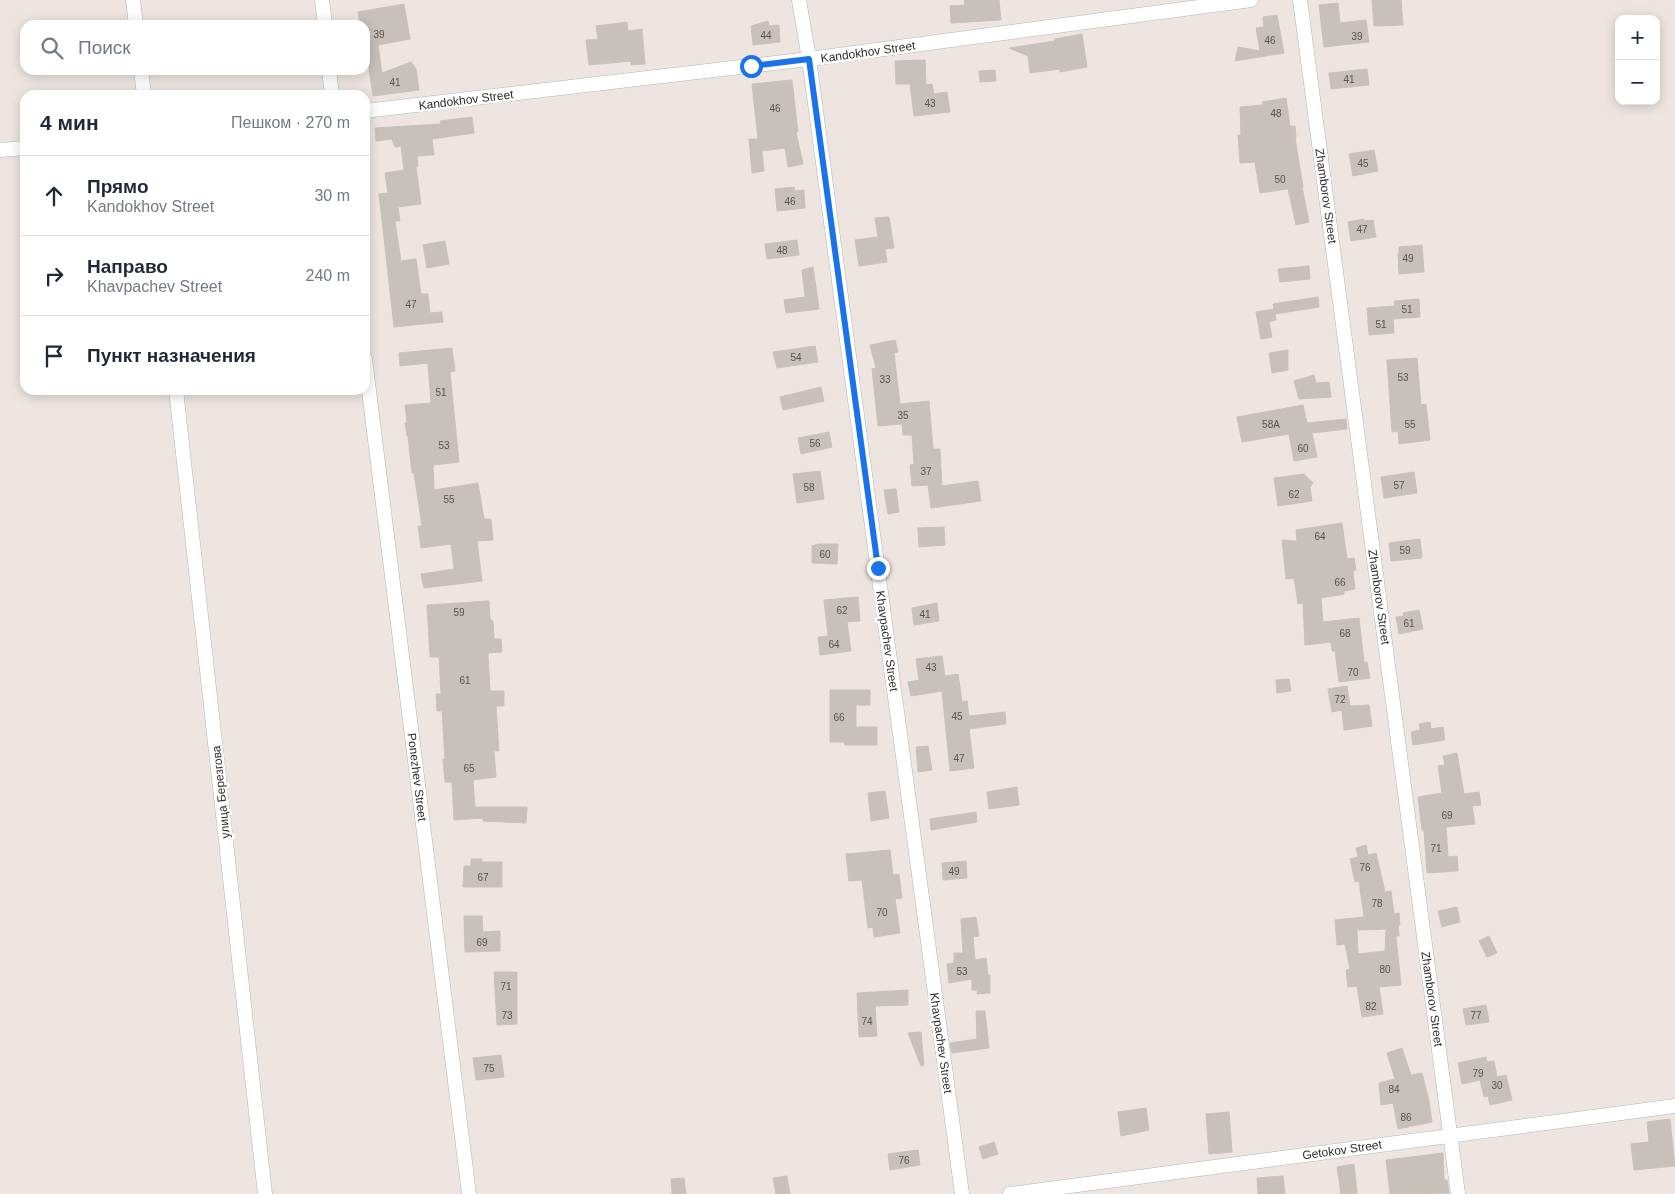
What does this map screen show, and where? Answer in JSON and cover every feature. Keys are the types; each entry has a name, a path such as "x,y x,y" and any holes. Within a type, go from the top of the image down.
{"street":[{"path":"134,0 136,20"},
{"path":"322,0 324,20"},
{"name":"Khavpachev Street","path":"800,0 962,1194"},
{"name":"Kandokhov Street","path":"370,110 809,59 1251,0"},
{"name":"Zhamborov Street","path":"1300,0 1458,1194"},
{"path":"142,75 143,90"},
{"path":"330,75 332,90"},
{"path":"0,150 20,148"},
{"name":"улица Березгова","path":"177,395 265,1194"},
{"name":"Ponezhev Street","path":"370,395 470,1194"},
{"name":"Getokov Street","path":"1010,1194 1675,1106"}],"building":[{"path":"964,0 999,0 1001,20 951,23 950,6 965,5"},
{"path":"1372,0 1401,0 1403,25 1374,26"},
{"path":"1338,3 1340,23 1366,20 1369,42 1324,47 1319,5"},
{"path":"404,4 410,39 378,45 382,73 411,62 416,69 419,90 373,96 370,75 370,20 359,20 358,12"},
{"path":"1277,15 1284,53 1235,61 1238,47 1260,51 1256,28 1264,27 1263,17"},
{"path":"768,21 769,26 779,25 780,42 753,45 751,26"},
{"path":"627,22 628,31 642,29 645,64 631,65 631,61 589,65 586,40 598,39 596,26"},
{"path":"1082,34 1087,67 1060,72 1060,69 1030,73 1028,56 1009,48 1055,41 1055,39"},
{"path":"925,60 926,85 932,84 934,94 947,92 950,112 914,116 910,84 896,84 895,61"},
{"path":"1367,69 1369,85 1331,89 1329,73"},
{"path":"995,70 996,81 980,82 979,71"},
{"path":"792,80 798,132 796,132 803,164 788,167 785,148 762,151 764,171 752,173 749,139 758,139 752,84"},
{"path":"1286,98 1290,126 1295,126 1302,187 1309,222 1296,225 1288,189 1260,193 1255,162 1240,163 1238,135 1241,135 1240,107 1263,105 1262,102"},
{"path":"472,117 474,133 432,139 434,155 417,156 418,166 416,167 421,204 398,207 400,221 395,221 401,261 416,259 421,294 428,294 430,313 442,312 443,322 394,327 379,194 388,193 385,173 404,170 401,146 395,147 392,139 376,141 375,128 441,124 440,121"},
{"path":"1374,150 1378,171 1353,176 1349,154"},
{"path":"794,187 795,191 804,190 805,208 777,211 775,189"},
{"path":"889,217 894,248 885,249 887,262 859,266 855,240 878,237 875,218"},
{"path":"1364,219 1364,221 1373,220 1376,237 1351,241 1348,222"},
{"path":"797,240 799,255 767,259 765,244"},
{"path":"445,241 449,264 427,268 423,245"},
{"path":"1422,245 1424,272 1399,274 1399,247"},
{"path":"1309,266 1310,279 1280,282 1278,269"},
{"path":"813,267 819,309 786,313 784,300 805,297 802,270"},
{"path":"1318,297 1319,307 1275,314 1276,320 1269,322 1272,337 1261,339 1256,312 1274,309 1273,304"},
{"path":"1419,299 1420,317 1393,319 1394,333 1369,335 1367,308 1395,306 1394,301"},
{"path":"895,340 898,352 894,353 900,404 929,401 933,449 940,449 942,486 978,481 981,501 931,508 928,485 912,486 910,465 914,464 912,435 903,435 902,424 878,426 872,369 876,368 870,345"},
{"path":"815,346 818,362 777,368 773,352"},
{"path":"452,348 455,371 450,372 459,462 433,465 434,490 478,483 484,519 491,519 493,540 477,541 482,581 424,588 421,574 454,569 451,544 421,548 418,526 422,526 414,473 412,473 405,423 407,423 405,405 431,403 428,363 400,366 399,353"},
{"path":"1288,350 1288,370 1272,373 1269,353"},
{"path":"1417,358 1421,405 1426,404 1430,440 1399,444 1398,431 1392,432 1387,360"},
{"path":"1314,375 1316,383 1329,382 1331,397 1299,399 1294,381"},
{"path":"821,387 824,401 783,410 780,397"},
{"path":"1303,405 1307,423 1346,419 1347,429 1312,433 1317,457 1294,461 1289,434 1242,442 1237,417"},
{"path":"829,432 832,447 801,454 798,438"},
{"path":"820,471 824,499 797,503 793,474"},
{"path":"1414,472 1417,493 1384,498 1381,477"},
{"path":"1304,474 1313,483 1310,487 1312,501 1278,506 1274,478"},
{"path":"896,489 899,512 888,514 884,490"},
{"path":"1342,523 1347,559 1354,558 1356,570 1353,571 1355,589 1344,591 1344,594 1321,598 1323,622 1359,618 1364,662 1367,662 1370,678 1339,682 1335,651 1332,651 1331,642 1305,645 1303,603 1298,604 1294,578 1286,579 1282,540 1297,541 1296,530"},
{"path":"944,527 945,545 919,547 918,528"},
{"path":"1420,539 1422,558 1391,561 1389,543"},
{"path":"818,544 838,544 837,564 812,563 812,546"},
{"path":"858,597 860,621 847,622 851,651 820,655 818,637 828,636 824,600"},
{"path":"489,601 494,639 501,639 502,652 488,653 490,691 504,691 504,706 496,706 499,751 494,751 496,777 473,780 475,807 527,807 526,823 483,821 483,818 454,820 452,782 445,782 442,711 437,711 436,694 441,694 439,657 430,657 427,605"},
{"path":"937,603 939,621 914,625 912,608"},
{"path":"1419,610 1423,629 1399,634 1396,617 1404,616 1403,613"},
{"path":"942,656 945,676 958,674 962,702 967,701 969,716 1005,712 1006,724 969,729 974,768 950,771 942,691 911,696 908,682 919,680 916,659"},
{"path":"1289,679 1291,691 1277,693 1276,680"},
{"path":"1347,686 1350,706 1369,705 1372,726 1344,730 1342,710 1332,712 1328,689"},
{"path":"830,690 870,690 870,705 856,705 856,727 877,727 877,745 845,745 844,742 830,742"},
{"path":"1430,722 1431,729 1443,727 1445,740 1413,745 1411,732 1420,730 1419,724"},
{"path":"928,746 932,770 918,772 916,747"},
{"path":"1457,753 1464,794 1479,792 1481,805 1472,806 1475,824 1446,827 1448,857 1457,856 1458,871 1427,873 1424,830 1422,830 1418,797 1442,793 1438,766 1445,765 1443,756"},
{"path":"1017,787 1019,805 989,809 987,792"},
{"path":"885,791 889,818 871,821 868,793"},
{"path":"976,812 977,822 931,830 930,819"},
{"path":"1366,845 1368,855 1376,853 1385,892 1391,891 1394,914 1399,913 1400,925 1398,925 1399,936 1396,936 1401,985 1379,987 1383,1014 1362,1017 1357,986 1348,987 1346,970 1350,969 1345,944 1337,945 1335,920 1364,917 1359,881 1355,882 1350,859 1358,857 1356,848","holes":["1386,929 1385,951 1358,954 1357,930"]},
{"path":"890,850 893,875 899,874 902,898 895,899 900,933 874,937 873,927 868,928 862,880 849,881 846,854"},
{"path":"471,859 482,859 482,862 502,862 502,887 463,887 464,866 471,866"},
{"path":"966,861 967,878 943,880 942,863"},
{"path":"1457,907 1460,922 1442,927 1438,911"},
{"path":"464,916 482,916 483,932 500,931 500,951 465,952"},
{"path":"976,917 979,936 973,937 975,960 986,958 988,975 990,975 990,993 977,994 977,990 972,990 972,979 949,983 947,964 954,963 954,953 963,953 961,919"},
{"path":"1489,936 1497,953 1487,957 1479,941"},
{"path":"494,972 517,972 517,1024 497,1025"},
{"path":"908,990 908,1005 875,1006 877,1036 859,1037 857,993"},
{"path":"1486,1005 1489,1022 1466,1025 1463,1009"},
{"path":"976,1011 985,1011 989,1048 952,1053 950,1043 977,1039"},
{"path":"921,1032 924,1065 921,1066 908,1033"},
{"path":"1402,1048 1411,1075 1422,1073 1432,1122 1398,1129 1393,1103 1381,1105 1379,1083 1395,1079 1387,1053"},
{"path":"501,1055 504,1077 476,1080 473,1058"},
{"path":"1486,1057 1487,1062 1494,1061 1497,1077 1506,1075 1512,1100 1490,1105 1488,1096 1484,1097 1480,1080 1462,1084 1458,1063"},
{"path":"1146,1108 1149,1130 1121,1136 1118,1112"},
{"path":"1229,1112 1232,1152 1209,1154 1206,1114"},
{"path":"1670,1119 1675,1166 1634,1170 1631,1144 1649,1142 1647,1122"},
{"path":"994,1142 998,1154 983,1159 979,1147"},
{"path":"918,1150 920,1165 890,1170 888,1154"},
{"path":"1443,1153 1444,1180 1447,1180 1449,1193 1390,1194 1386,1160"},
{"path":"1354,1164 1357,1193 1341,1194 1337,1167"},
{"path":"787,1176 790,1194 776,1194 773,1178"},
{"path":"1283,1176 1285,1194 1258,1194 1257,1178"},
{"path":"684,1178 686,1194 672,1194 671,1179"}],"route":[{"path":"751,66 809,59 878,568"}]}
